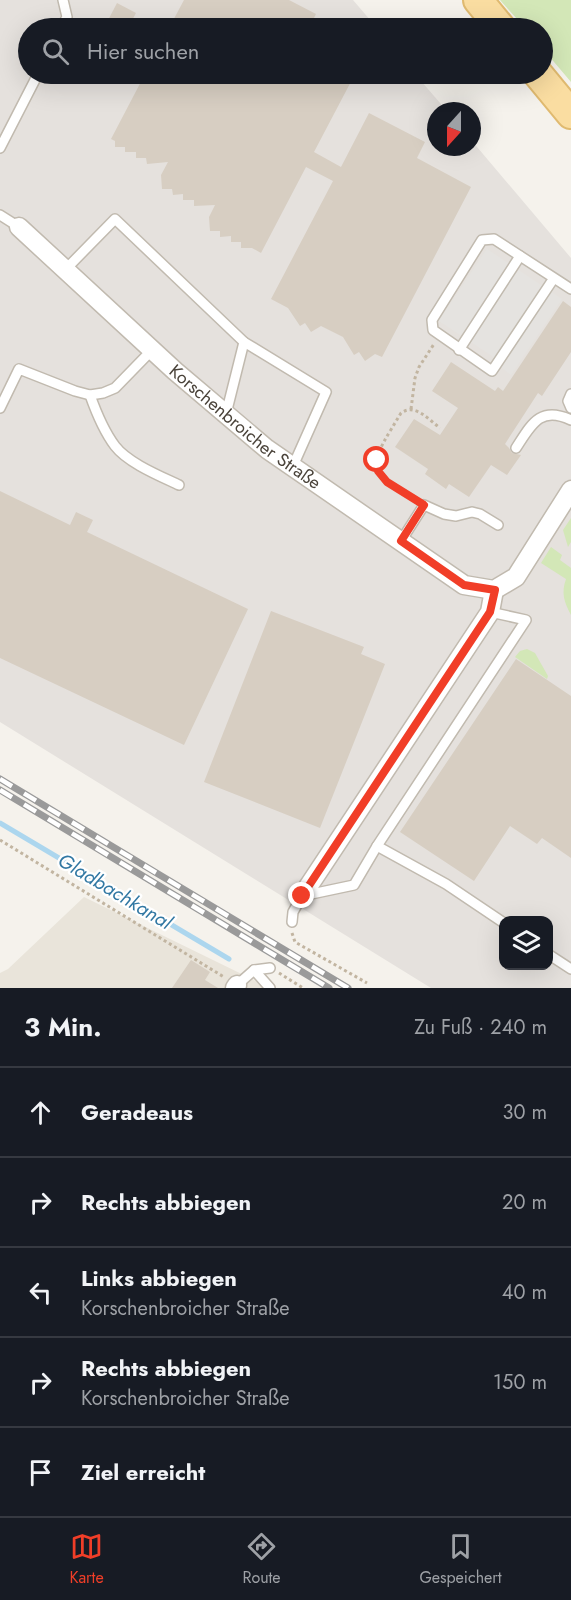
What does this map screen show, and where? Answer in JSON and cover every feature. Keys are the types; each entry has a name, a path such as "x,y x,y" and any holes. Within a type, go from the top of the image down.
{"main road":[{"path":"478,0 493,18"},
{"path":"546,84 571,114"}],"street":[{"name":"Korschenbroicher Straße","path":"19,227 152,350 267,449 464,585 495,590"},
{"path":"302,896 490,612 495,590 516,578 571,490"}],"lane":[{"path":"63,0 66,18"},
{"path":"0,148 33,84"},
{"path":"0,215 19,227"},
{"path":"65,270 115,219 244,342 326,392 292,466"},
{"path":"554,278 492,371 433,330 432,320 482,240 494,239 571,289"},
{"path":"459,350 520,256"},
{"path":"226,414 244,342"},
{"path":"0,408 19,369 75,391 90,394 103,393 115,388 152,350"},
{"path":"90,394 99,420 116,448 139,465 179,485"},
{"path":"571,394 568,401 571,408"},
{"path":"516,448 529,428 540,417 556,414 571,420"},
{"path":"401,541 424,505 444,514 456,516 472,512 480,514 498,525"},
{"path":"292,922 293,912 302,896 354,885 377,846 526,620 490,612"},
{"path":"377,846 446,884 499,920"},
{"path":"553,957 571,969"},
{"path":"236,986 254,970 270,968"},
{"path":"254,970 270,988"}],"path":[{"path":"411,409 419,367 440,336"},
{"path":"424,505 387,482 378,471 377,460 379,451 401,413 411,409 415,410 440,428"},
{"path":"0,840 236,986"},
{"path":"292,922 292,933 296,942 367,983"},
{"path":"270,968 303,988"}],"shaded area":[{"path":"0,0 353,0 368,18 18,18 18,84 424,84 439,102 427,102 427,156 481,156 481,152 571,258 571,988 431,988 0,722"},
{"path":"487,249 562,299 511,375 492,356 439,321"},
{"path":"84,897 269,988 0,988 0,973 8,969"}],"green space":[{"path":"500,0 571,0 571,82 553,61 553,18 516,18"},
{"path":"571,518 571,542 568,547 563,530"},
{"path":"551,547 562,555 560,560 571,568 571,615 564,597 566,579 541,563"},
{"path":"527,649 535,653 548,676 547,679 515,657 520,651"}],"building":[{"path":"184,0 289,0 316,14 314,18 174,18"},
{"path":"117,3 136,13 133,18 109,18"},
{"path":"140,84 350,84 314,152 341,167 369,113 425,142 417,158 471,187 382,357 375,354 365,361 359,352 354,355 343,337 321,326 311,332 305,323 300,326 288,308 271,299 333,181 306,167 261,253 252,248 241,248 241,242 231,242 231,236 220,237 220,231 210,231 209,217 215,205 194,206 194,200 183,200 183,194 173,195 172,189 162,189 161,175 168,162 147,164 146,158 136,158 136,152 125,152 125,147 115,147 115,141 111,139"},
{"path":"563,301 571,307 571,352 542,396 538,393 505,444 512,453 521,455 507,475 491,465 469,497 449,484 446,489 425,474 428,469 395,447 414,419 440,435 458,408 432,391 451,362 495,391 498,387 503,391"},
{"path":"0,491 70,525 76,512 93,520 87,532 248,609 184,745 0,658"},
{"path":"271,611 364,647 361,654 385,664 320,828 204,782"},
{"path":"516,659 571,696 571,858 542,838 537,844 510,826 474,881 400,832"},
{"path":"191,960 210,972 205,980 218,988 172,988"}],"waterway":[{"name":"Gladbachkanal","path":"0,823 229,959"}],"railway":[{"path":"0,779 348,988"},
{"path":"0,790 329,988"}],"route":[{"path":"302,896 490,612 495,590 464,585 401,541 424,505 387,482 378,471 377,460"}]}
